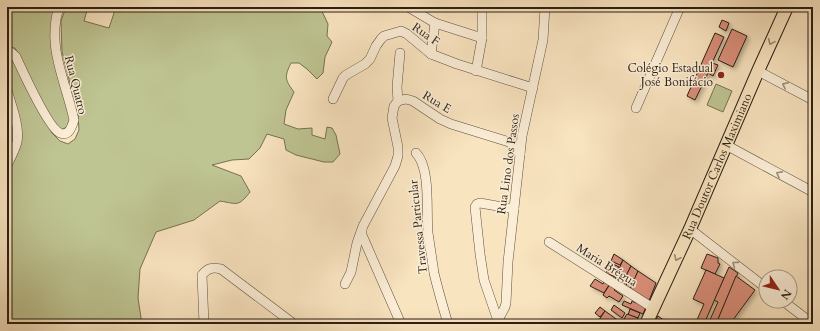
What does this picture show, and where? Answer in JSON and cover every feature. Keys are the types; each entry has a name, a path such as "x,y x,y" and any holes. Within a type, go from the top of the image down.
{"main road":[{"name":"Rua Doutor Carlos Maximiano","path":"646,324 652,308 690,229 787,7"}],"street":[{"name":"Rua Quatro","path":"7,52 9,51 16,57 34,95 50,123 60,134 64,134 69,131 74,120 56,51 54,23 59,7"},
{"path":"408,7 435,23 482,38"},
{"path":"476,70 482,38 482,7"},
{"name":"Rua Lino dos Passos","path":"497,322 506,303 508,262 522,136 543,40 545,7"},
{"path":"636,108 680,7"},
{"path":"431,54 435,23"},
{"name":"Rua F","path":"333,99 343,78 365,64 370,59 376,46 384,36 401,31 407,34 431,54 457,64 533,88"},
{"path":"345,284 351,272 357,243 363,226 395,166 398,156 398,147 392,118 394,106 398,101 397,87 400,53"},
{"path":"758,71 813,100"},
{"path":"7,90 17,125 18,135 17,142 7,165"},
{"name":"Rua E","path":"398,101 406,99 413,101 440,119 451,124 509,142"},
{"path":"509,142 522,136"},
{"path":"509,142 520,154"},
{"path":"726,145 813,192"},
{"name":"Travessa Particular","path":"416,153 424,168 427,194 428,233 435,274 448,324"},
{"path":"497,322 484,280 475,207 480,203 514,209"},
{"path":"690,229 758,282"},
{"path":"362,230 362,235 401,324"},
{"name":"Maria Brégua","path":"549,242 652,308"},
{"path":"204,324 202,275 210,268 221,269 294,324"},
{"path":"793,309 813,324"}],"green space":[{"path":"7,7 59,7 55,19 71,118 68,126 60,131 52,125 15,48 7,47"},
{"path":"66,7 88,7 84,21 109,28 116,7 320,7 328,24 327,36 332,42 325,57 323,73 317,79 299,63 291,63 286,78 294,92 286,110 284,124 298,129 312,128 312,135 325,139 327,127 332,128 336,135 340,154 333,162 324,162 296,155 286,150 284,139 267,134 260,148 249,159 232,160 212,165 241,176 250,192 240,202 234,203 220,201 194,220 156,232 140,269 138,298 142,324 7,324 7,173 19,149 19,138 7,70 7,57 14,62 52,133 60,141 68,144 75,139 79,130 78,115 62,52 61,21"},
{"path":"716,84 732,91 723,112 707,105"}],"building":[{"path":"722,20 729,23 726,31 719,27"},
{"path":"732,29 747,36 733,67 718,60"},
{"path":"715,33 724,37 712,63 718,65 713,76 708,73 695,100 687,96"},
{"path":"614,254 623,260 620,265 611,261"},
{"path":"707,254 718,258 718,263 720,264 715,274 701,268"},
{"path":"623,260 631,266 622,284 615,278"},
{"path":"611,263 619,267 615,277 606,273"},
{"path":"631,266 638,271 631,285 627,283 626,286 622,284"},
{"path":"729,267 738,273 716,324 708,324 718,302 714,300"},
{"path":"706,270 724,278 704,324 702,324 696,322 704,304 693,299"},
{"path":"638,271 656,283 649,301 630,289"},
{"path":"736,276 755,290 730,324 716,324"},
{"path":"595,279 603,284 604,282 609,285 604,293 590,286"},
{"path":"610,284 616,288 614,290 623,296 619,302 609,296 607,298 603,295"},
{"path":"636,300 646,307 643,314 622,305 624,301 631,304 632,301 636,303"},
{"path":"614,305 625,313 622,318 611,310"},
{"path":"600,307 605,311 600,317 595,313"},
{"path":"630,309 640,313 638,318 628,315"},
{"path":"605,311 623,324 605,324 599,320"},
{"path":"627,314 638,318 634,324 631,324 624,319"},
{"path":"658,316 668,324 656,324 654,322"}],"place":[{"name":"Colégio Estadual José Bonifácio","path":"721,75"}]}
